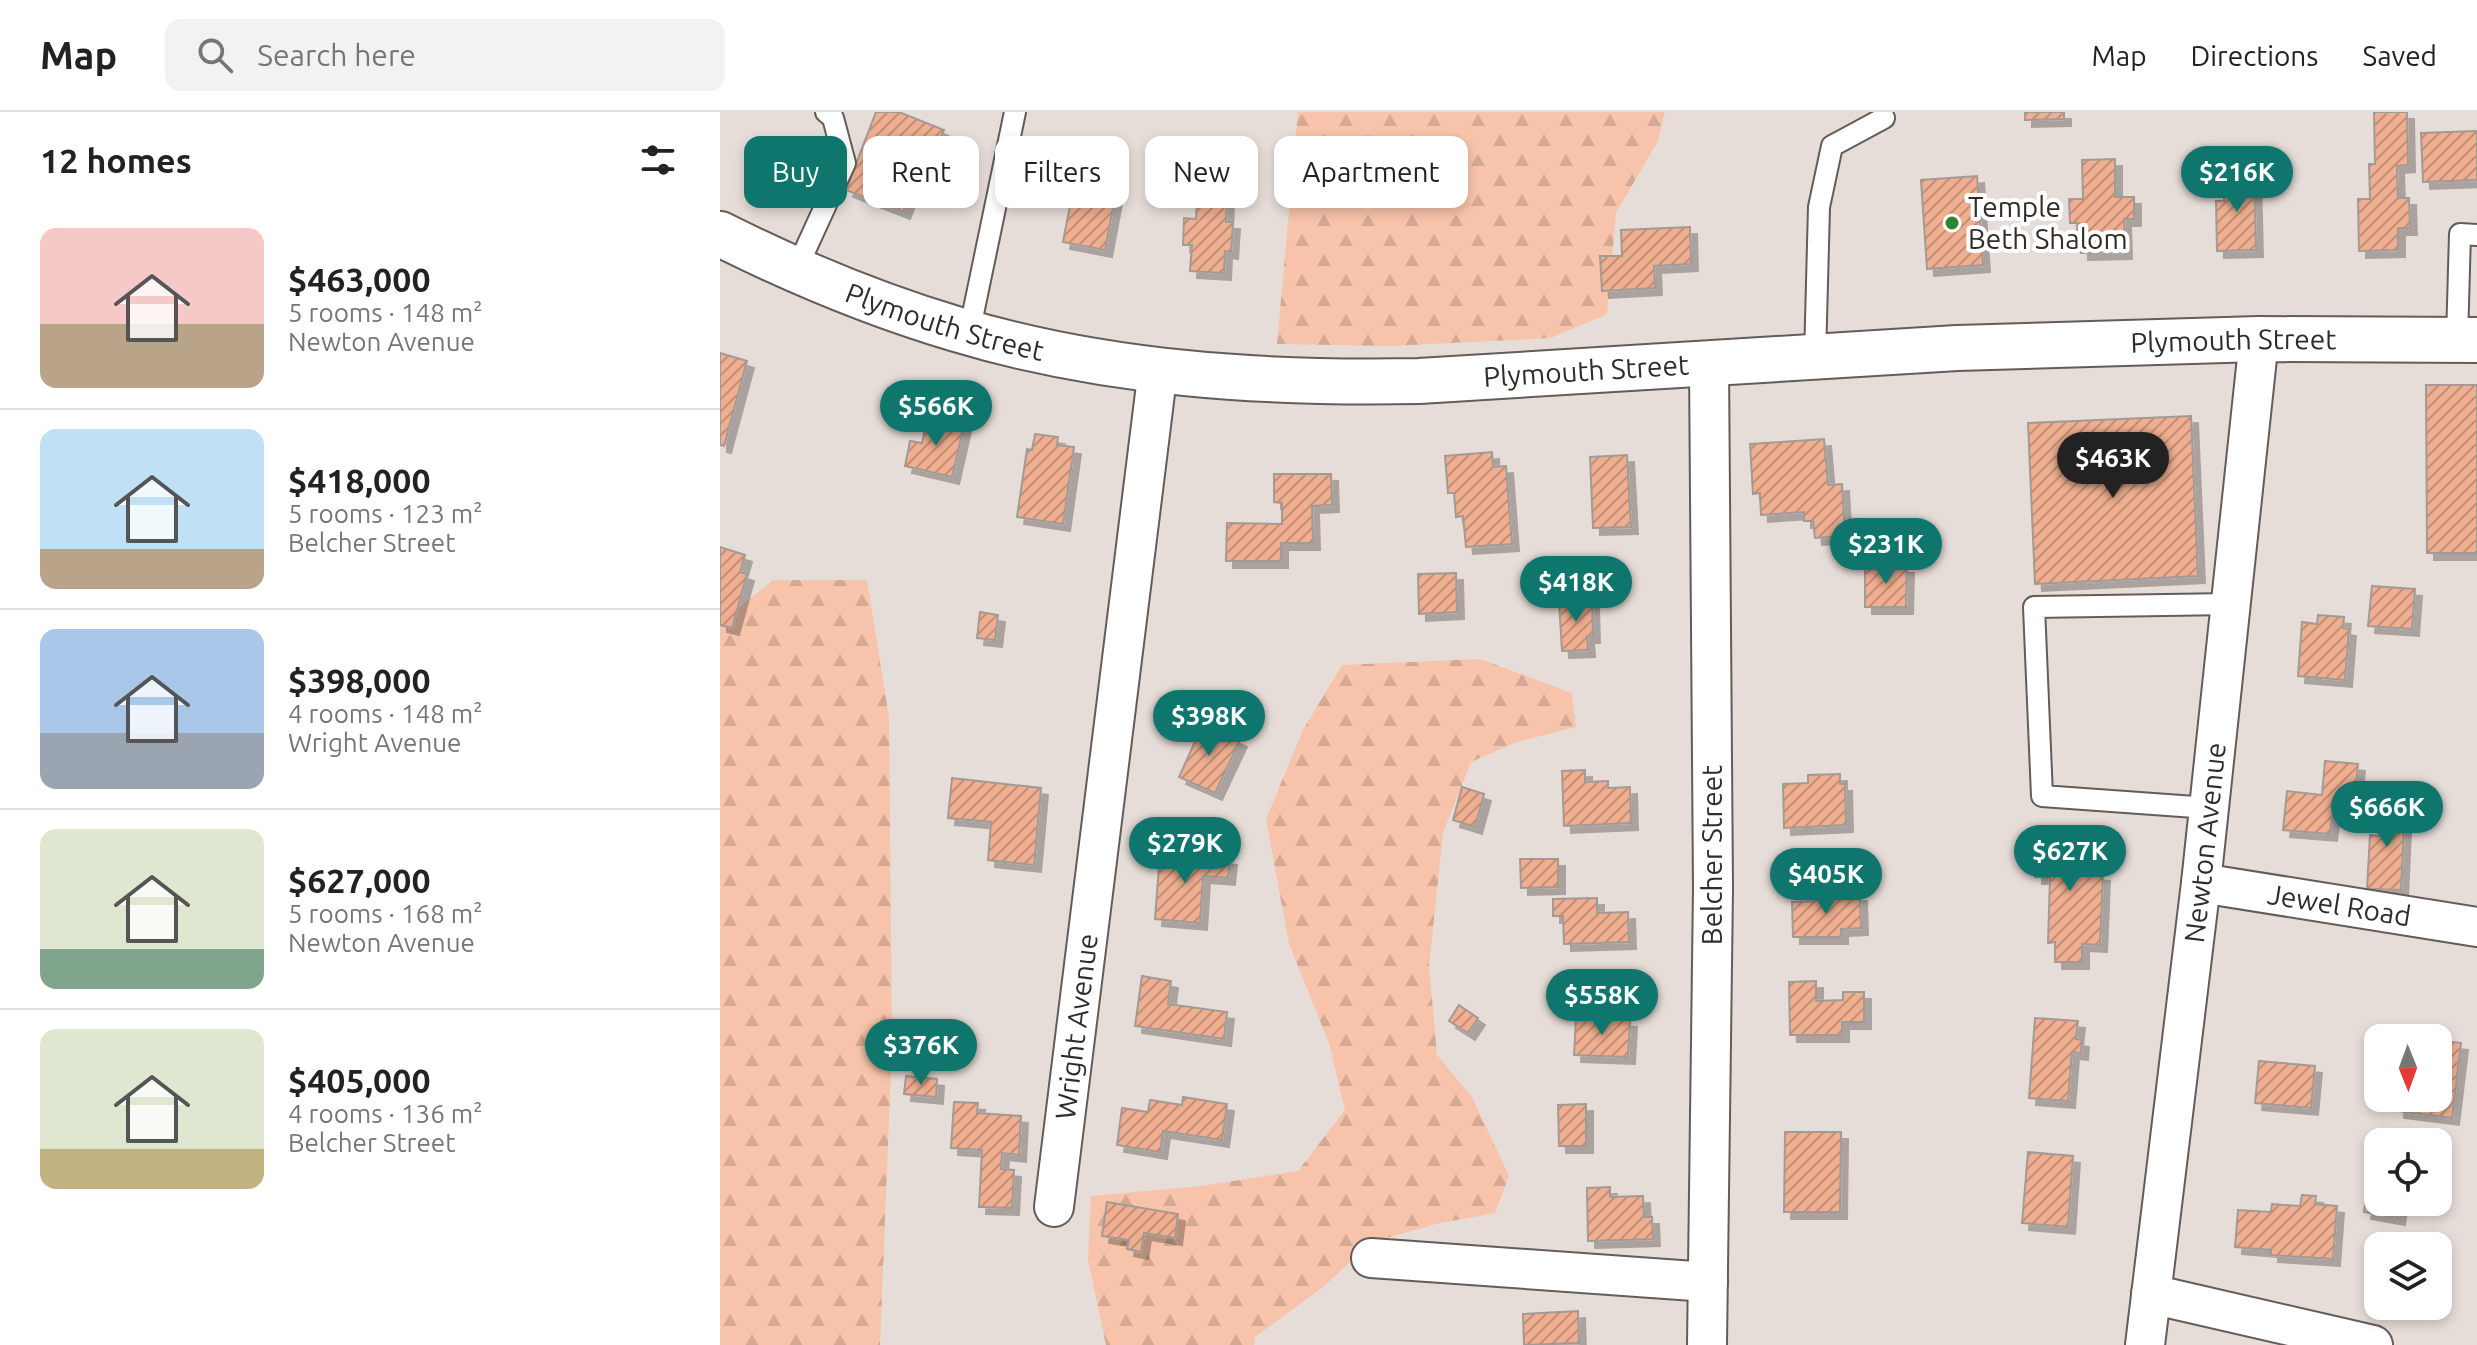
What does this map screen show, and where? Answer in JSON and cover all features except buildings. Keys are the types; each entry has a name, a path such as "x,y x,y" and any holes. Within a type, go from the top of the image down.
{"main road":[{"name":"Plymouth Street","path":"720,234 796,270 899,311 969,333 1024,347 1158,369 1251,379 1340,383 1419,381 1957,348 2259,339 2467,340"}],"street":[{"name":"Newton Avenue","path":"2145,1345 2201,883 2259,339"},
{"name":"Belcher Street","path":"1707,1345 1713,889 1709,364"},
{"name":"Wright Avenue","path":"1054,1207 1158,369"},
{"name":"Jewel Road","path":"2201,883 2477,927"},
{"path":"1371,1258 1708,1282"},
{"path":"2151,1294 2373,1345"}],"lane":[{"path":"796,270 845,163 833,118 826,112"},
{"path":"969,333 1015,112"},
{"path":"1815,358 1819,207 1832,146 1884,118"},
{"path":"2467,340 2460,234 2477,235"},
{"path":"2209,808 2042,796 2034,607 2231,604"}],"green space":[{"path":"1298,112 1665,112 1658,141 1616,213 1607,314 1551,338 1390,346 1277,344 1289,208 1468,208 1468,136 1296,136"},
{"path":"773,580 867,580 889,717 892,1043 880,1345 720,1345 720,623"},
{"path":"1480,659 1572,693 1576,727 1517,742 1471,762 1443,833 1429,966 1437,1055 1472,1097 1509,1176 1495,1213 1440,1223 1372,1242 1323,1287 1255,1337 1254,1345 1106,1345 1088,1260 1091,1196 1201,1186 1298,1171 1345,1110 1329,1043 1289,944 1266,819 1303,730 1342,665"}],"place":[{"name":"Temple Beth Shalom","path":"1952,223"}]}
